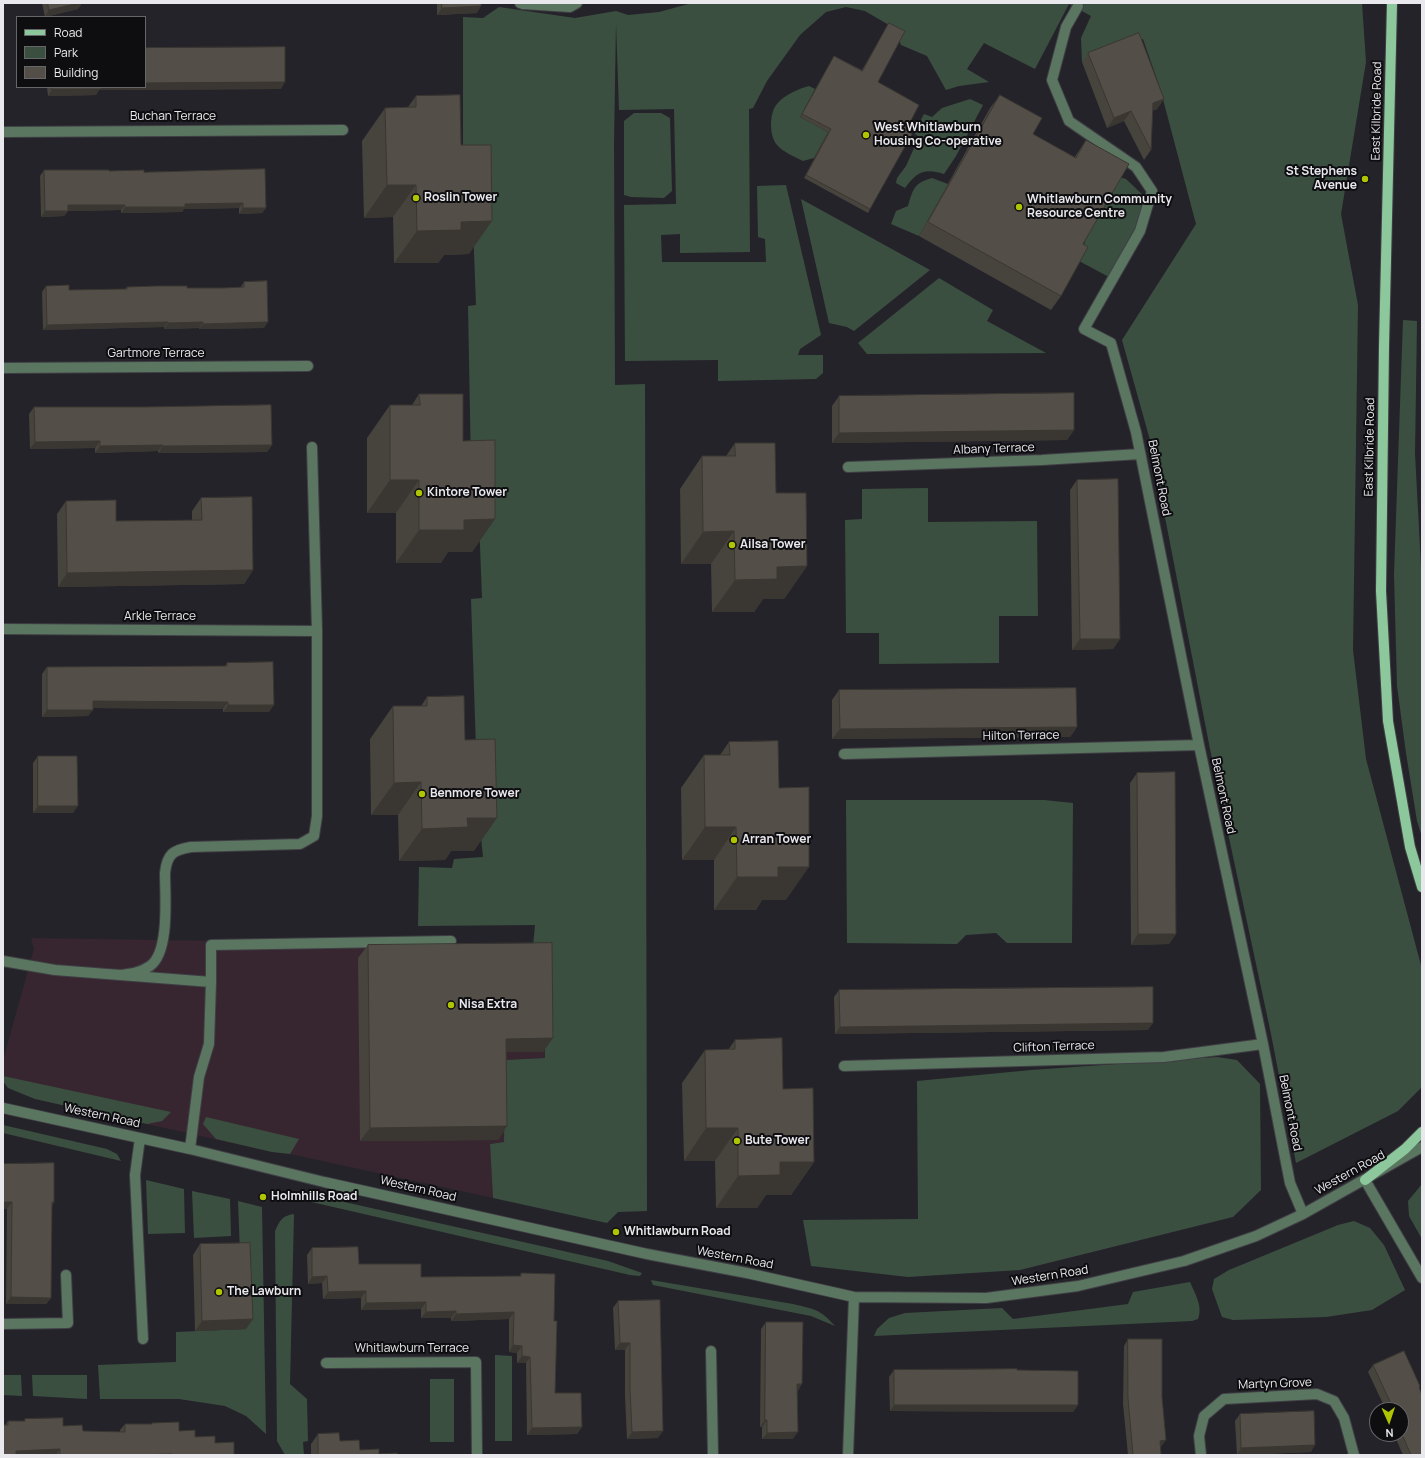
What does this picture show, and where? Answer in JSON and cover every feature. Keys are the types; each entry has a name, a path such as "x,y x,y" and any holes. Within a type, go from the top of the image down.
{"main road":[{"name":"East Kilbride Road","path":"1392,3 1384,346 1381,591 1388,721 1410,847 1422,887"},
{"path":"1365,1180 1404,1149 1422,1132"}],"street":[{"path":"520,3 570,7 577,3"},
{"name":"Belmont Road","path":"1078,6 1066,27 1052,80 1068,121 1136,166 1152,191 1140,231 1084,330 1111,343 1122,381 1140,454 1199,745 1263,1044 1290,1183 1303,1214"},
{"name":"Buchan Terrace","path":"3,132 343,130"},
{"name":"Gartmore Terrace","path":"3,368 308,366"},
{"path":"118,975 136,973 152,965 161,951 165,933 166,863 172,854 180,849 191,847 300,844 314,836 317,816 317,631 312,447"},
{"name":"Albany Terrace","path":"848,467 1042,460 1140,454"},
{"name":"Arkle Terrace","path":"3,629 317,631"},
{"name":"Hilton Terrace","path":"844,754 1199,745"},
{"path":"190,1149 199,1077 209,1044 211,945 451,941"},
{"path":"3,962 55,970 211,982"},
{"name":"Clifton Terrace","path":"844,1066 1164,1057 1263,1044"},
{"name":"Western Road","path":"3,1108 190,1149 324,1182 647,1254 747,1273 854,1297 986,1298 1078,1286 1184,1260 1256,1236 1303,1214 1422,1148"},
{"path":"140,1138 135,1175 143,1339"},
{"path":"1365,1180 1422,1278"},
{"path":"3,1324 68,1323 66,1275"},
{"path":"848,1455 854,1297"},
{"path":"712,1351 713,1455"},
{"name":"Whitlawburn Terrace","path":"326,1363 476,1362 477,1455"},
{"name":"Martyn Grove","path":"1201,1455 1199,1436 1204,1416 1224,1399 1317,1394 1334,1401 1344,1418 1354,1455"}],"shaded area":[{"path":"31,938 544,946 545,1058 505,1060 504,1142 490,1144 493,1198 290,1154 272,1152 35,1099 8,1088 3,1081 3,1060 34,949"}],"green space":[{"path":"692,3 1362,3 1366,62 1341,214 1358,305 1353,650 1366,759 1422,969 1422,1087 1398,1111 1296,1163 1271,1034 1210,749 1150,440 1122,340 1196,224 1160,88 1143,39 1082,62 1081,38 1091,16 1069,4 1035,69 984,43 967,69 989,82 959,86 946,90 927,56 901,45 894,28 865,11 846,7 826,12 800,35 767,81 753,108 749,109 750,252 680,253 680,234 661,235 662,262 766,262 765,239 758,237 757,186 786,185 821,335 800,349 798,355 823,355 823,373 816,379 718,381 718,360 625,361 624,205 676,204 674,109 619,110 616,23 614,143 615,385 645,384 647,1211 618,1212 607,1223 493,1198 490,1144 504,1142 505,1060 545,1058 544,946 533,946 535,925 418,926 419,867 452,868 454,859 483,857 478,808 471,599 482,598 477,467 471,466 468,306 476,305 471,172 463,171 463,17 483,18 499,7 575,18 616,11 628,15 659,12"},
{"path":"809,86 815,89 800,117 828,132 814,158 803,161 786,152 777,145 772,136 771,119 774,108 783,98"},
{"path":"970,99 983,105 956,156 944,174 931,171 922,173 913,178 905,188 896,183 897,178 906,166 919,137 914,133 924,114 932,117 942,108"},
{"path":"634,113 661,113 670,118 672,191 664,198 631,197 624,195 624,121"},
{"path":"1119,177 1126,179 1145,197 1138,230 1109,277 1079,261 1087,235"},
{"path":"932,178 948,184 919,236 891,224 896,211 908,206 915,188 921,182"},
{"path":"801,199 930,270 854,331 847,327 829,323"},
{"path":"939,278 993,310 987,321 1046,353 867,354 858,343"},
{"path":"1403,320 1417,321 1415,454 1422,585 1422,837 1417,821 1397,686 1394,574"},
{"path":"928,488 928,522 1037,521 1038,616 999,616 999,663 879,664 879,633 846,633 845,520 862,519 862,489"},
{"path":"846,800 1044,800 1073,803 1072,943 1007,943 996,933 966,935 957,944 847,943"},
{"path":"1217,1057 1237,1060 1260,1084 1261,1190 1233,1217 1020,1270 908,1277 811,1266 803,1220 918,1219 917,1081 1031,1070"},
{"path":"3,1076 171,1112 162,1121 147,1124 35,1099 8,1088 3,1081"},
{"path":"206,1117 299,1139 290,1154 272,1152 216,1139 203,1124"},
{"path":"3,1125 107,1149 117,1154 121,1161 3,1133"},
{"path":"146,1180 184,1189 185,1233 148,1234"},
{"path":"1422,1184 1422,1239 1409,1216 1408,1201"},
{"path":"192,1191 230,1199 231,1236 194,1238"},
{"path":"302,1194 313,1195 608,1261 642,1273 640,1276 630,1275 307,1201"},
{"path":"238,1201 262,1207 266,1434 246,1416 225,1406 179,1399 100,1399 98,1365 176,1362 176,1332 246,1329 240,1253"},
{"path":"294,1214 290,1384 307,1399 308,1441 303,1442 304,1455 285,1455 277,1441 275,1231 282,1219"},
{"path":"1354,1221 1370,1228 1384,1245 1405,1290 1372,1310 1326,1317 1233,1320 1222,1317 1212,1289 1214,1279 1229,1270 1338,1225"},
{"path":"651,1280 806,1307 821,1313 835,1326 811,1316 653,1285"},
{"path":"1190,1282 1198,1300 1200,1309 1198,1319 1192,1321 874,1336 877,1329 889,1318 905,1313 1002,1308 1013,1319 1128,1304 1133,1292"},
{"path":"495,1355 512,1356 512,1441 495,1441"},
{"path":"3,1375 21,1375 22,1396 3,1395"},
{"path":"32,1375 87,1375 87,1399 33,1396"},
{"path":"430,1379 454,1379 454,1442 430,1442"}],"building":[{"path":"48,3 79,3 49,10"},
{"path":"442,3 481,3 481,6 442,8"},
{"name":"West Whitlawburn Housing Co-operative","path":"889,23 905,31 878,82 919,105 906,130 912,134 870,209 806,175 831,129 802,114 834,56 862,71"},
{"path":"1139,33 1164,99 1153,103 1151,150 1131,111 1114,118 1088,53"},
{"path":"285,47 285,82 146,83 146,48"},
{"path":"52,88 101,88 101,89"},
{"path":"460,95 461,145 491,145 492,221 461,222 461,230 417,231 416,185 387,185 385,108 416,107 416,96"},
{"name":"Whitlawburn Community Resource Centre","path":"1000,95 1042,118 1033,134 1076,158 1086,140 1129,164 1083,244 1088,247 1061,296 928,222"},
{"path":"265,169 266,208 243,208 243,203 185,204 185,207 68,205 68,211 45,211 44,170 144,170 144,172"},
{"path":"267,281 268,322 203,324 203,322 168,322 47,325 46,286 69,285 69,290 127,289 127,287 157,286 223,288 244,287 244,282"},
{"path":"1074,393 1074,430 839,433 839,396"},
{"path":"419,394 463,394 463,441 495,440 495,519 464,520 464,530 419,530 419,480 390,480 390,405 420,405"},
{"path":"271,405 272,445 100,446 100,441 35,442 34,407"},
{"path":"735,443 775,443 776,493 806,493 807,566 777,567 777,579 735,580 734,531 703,532 702,456 735,456"},
{"path":"1118,479 1120,639 1080,639 1077,480"},
{"path":"252,497 253,570 67,573 66,501 116,500 116,521 202,520 201,498"},
{"path":"273,662 274,705 228,705 228,702 93,701 93,710 47,710 47,667 227,666 227,663"},
{"path":"1076,688 1077,727 840,729 839,690"},
{"path":"464,696 465,740 495,739 497,818 467,818 468,827 422,829 421,782 394,783 393,706 427,706 427,697"},
{"path":"778,741 779,788 809,787 809,867 778,867 778,877 737,877 736,827 705,827 704,755 730,755 729,742"},
{"path":"38,756 77,756 78,806 38,806"},
{"path":"1175,772 1176,934 1138,934 1137,773"},
{"name":"Nisa Extra","path":"552,943 553,1038 506,1039 507,1126 370,1128 368,945"},
{"path":"1153,987 1153,1023 840,1027 839,990"},
{"path":"782,1038 783,1089 813,1088 814,1162 780,1162 780,1175 738,1176 738,1128 706,1128 705,1050 735,1049 735,1040"},
{"path":"54,1163 51,1298 11,1297 12,1202 3,1202 3,1164"},
{"name":"The Lawburn","path":"250,1243 253,1319 202,1321 200,1244"},
{"path":"358,1247 359,1264 421,1264 421,1277 521,1276 521,1273 555,1274 554,1321 557,1321 555,1393 581,1393 582,1427 532,1428 530,1357 522,1356 522,1346 513,1345 514,1312 456,1314 456,1311 426,1312 426,1302 366,1303 366,1291 328,1292 327,1276 312,1277 312,1248"},
{"path":"660,1300 663,1431 632,1432 630,1343 620,1343 618,1301"},
{"path":"766,1322 803,1322 802,1384 797,1384 798,1432 767,1433 767,1420 765,1420"},
{"path":"1128,1339 1162,1339 1162,1397 1166,1440 1160,1441 1161,1455 1133,1455 1128,1398"},
{"path":"1404,1351 1420,1386 1422,1395 1422,1455 1411,1455 1405,1442 1409,1442 1409,1402 1390,1402 1373,1365"},
{"path":"1017,1369 1078,1371 1078,1405 894,1405 894,1370"},
{"path":"1314,1411 1315,1445 1241,1448 1240,1414"},
{"path":"63,1418 63,1426 82,1425 83,1431 125,1432 125,1424 179,1422 179,1431 195,1430 195,1437 215,1436 215,1443 234,1442 234,1455 60,1455 60,1449 16,1451 16,1455 3,1455 3,1425 8,1425 8,1421"},
{"path":"339,1433 340,1441 359,1440 360,1450 379,1449 379,1454 397,1453 397,1455 318,1455 318,1434"}],"place":[{"name":"West Whitlawburn Housing Co-operative","path":"866,135"},
{"name":"St Stephens Avenue","path":"1365,179"},
{"name":"Roslin Tower","path":"416,198"},
{"name":"Whitlawburn Community Resource Centre","path":"1019,207"},
{"name":"Kintore Tower","path":"419,493"},
{"name":"Ailsa Tower","path":"732,545"},
{"name":"Benmore Tower","path":"422,794"},
{"name":"Arran Tower","path":"734,840"},
{"name":"Nisa Extra","path":"451,1005"},
{"name":"Bute Tower","path":"737,1141"},
{"name":"Holmhills Road","path":"263,1197"},
{"name":"Whitlawburn Road","path":"616,1232"},
{"name":"The Lawburn","path":"219,1292"}]}
